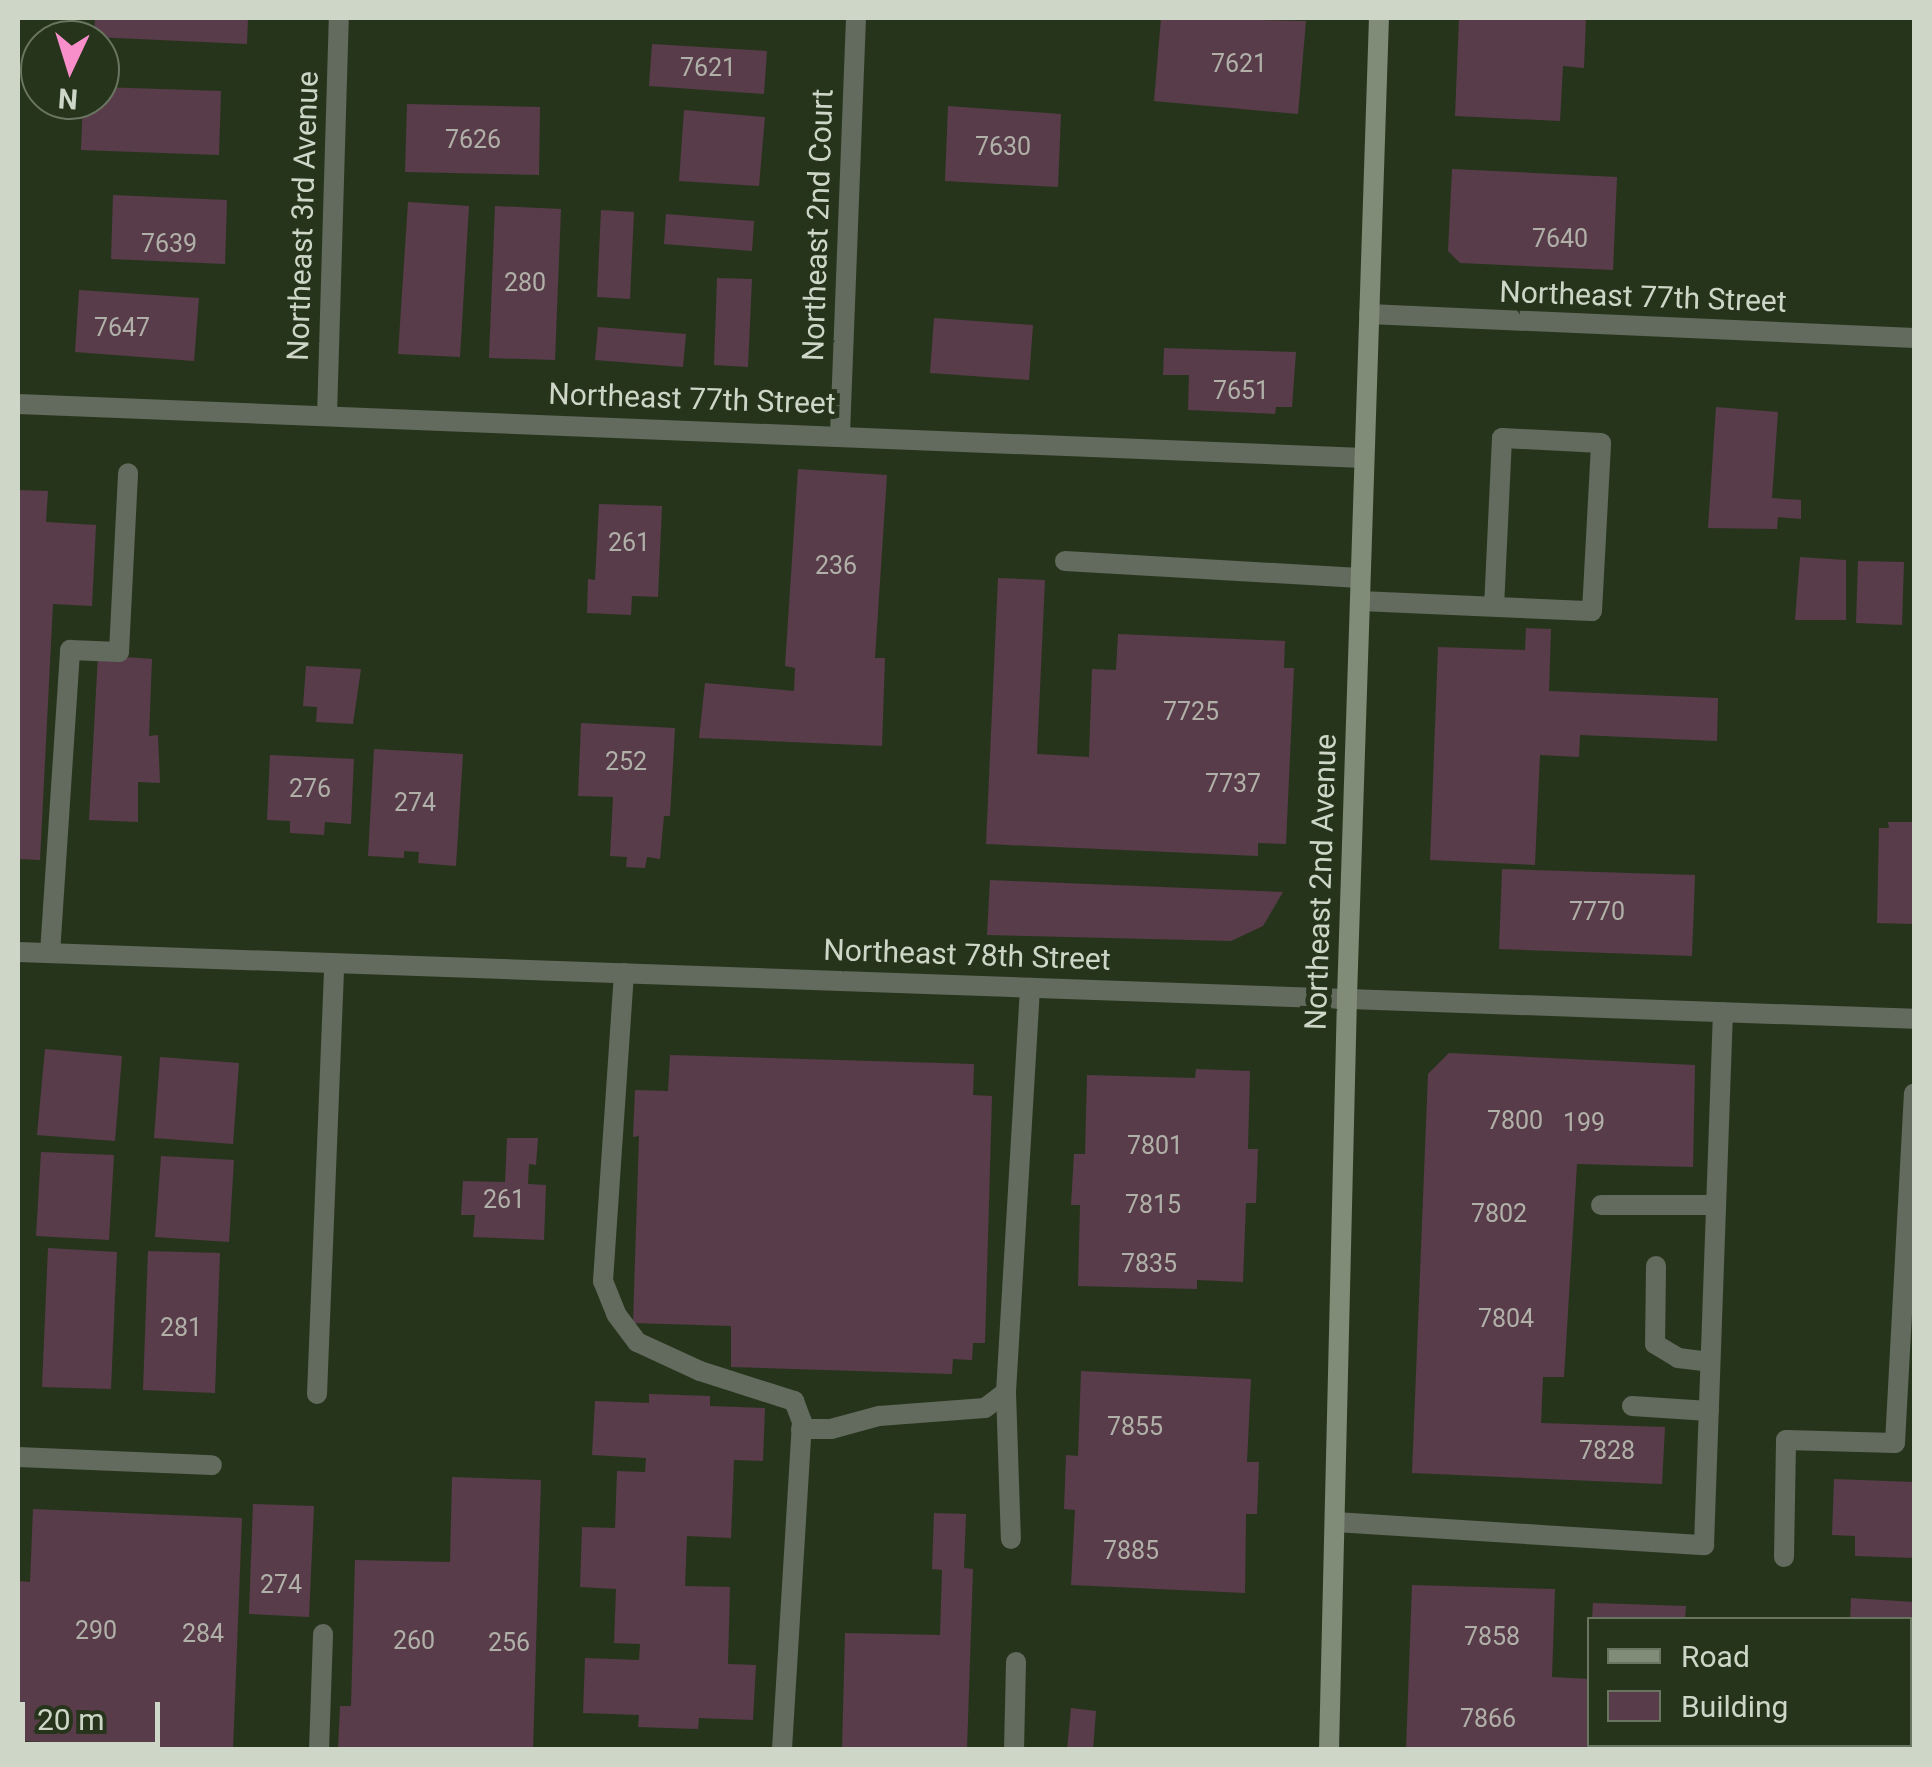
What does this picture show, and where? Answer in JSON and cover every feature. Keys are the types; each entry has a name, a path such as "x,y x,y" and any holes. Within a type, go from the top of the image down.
{"main road":[{"name":"Northeast 2nd Avenue","path":"1329,1750 1347,997 1379,18"}],"street":[{"name":"Northeast 3rd Avenue","path":"327,416 339,18"},
{"name":"Northeast 2nd Court","path":"840,434 856,18"},
{"name":"Northeast 77th Street","path":"1368,314 1914,338"},
{"name":"Northeast 77th Street","path":"18,404 1364,458"},
{"path":"1360,601 1592,611 1601,443 1502,438 1494,606"},
{"path":"50,953 70,650 118,652 128,473"},
{"path":"1064,561 1360,578"},
{"name":"Northeast 78th Street","path":"18,952 1914,1019"},
{"path":"317,1394 334,963"},
{"path":"624,973 603,1281 616,1314 637,1342 700,1371 794,1401 801,1429 782,1750"},
{"path":"1011,1539 1006,1392 1030,988"},
{"path":"1334,1522 1704,1545 1723,1012"},
{"path":"1784,1557 1786,1440 1895,1443 1914,1094"},
{"path":"1601,1205 1716,1206"},
{"path":"1656,1266 1655,1344 1678,1358 1710,1362"},
{"path":"801,1429 831,1429 878,1416 985,1408 1006,1392"},
{"path":"1632,1406 1709,1411"},
{"path":"18,1457 212,1465"},
{"path":"319,1750 323,1634"},
{"path":"1014,1750 1016,1662"}],"building":[{"path":"248,18 247,44 120,38 120,20 95,20"},
{"path":"1161,18 1306,21 1298,114 1154,101"},
{"path":"1459,18 1586,18 1584,68 1563,66 1560,121 1455,116"},
{"path":"652,44 767,51 764,94 649,86"},
{"path":"120,88 221,91 219,155 81,150 82,120 120,120"},
{"path":"407,104 540,107 539,175 405,172"},
{"path":"948,106 1061,114 1058,187 945,181"},
{"path":"684,110 765,117 759,186 679,181"},
{"path":"1452,169 1617,177 1613,270 1460,263 1448,251"},
{"path":"113,195 227,200 225,264 111,259"},
{"path":"408,202 469,206 460,357 398,354"},
{"path":"495,206 561,209 555,360 489,358"},
{"path":"601,210 634,212 630,299 597,297"},
{"path":"666,214 754,221 752,251 664,244"},
{"path":"717,278 752,279 748,367 714,365"},
{"path":"79,290 199,298 194,361 75,352"},
{"path":"934,318 1033,325 1029,380 930,373"},
{"path":"598,327 686,334 683,367 595,360"},
{"path":"1164,348 1296,352 1292,407 1276,407 1275,414 1188,410 1189,375 1163,375"},
{"path":"1716,407 1778,412 1772,498 1801,500 1801,519 1778,517 1777,529 1708,528"},
{"path":"798,469 887,475 875,658 885,658 882,746 699,738 705,683 794,691 795,668 785,666"},
{"path":"18,490 48,491 46,522 96,525 92,606 53,604 40,860 18,859"},
{"path":"599,504 662,506 658,597 632,596 631,615 587,613 588,579 595,580"},
{"path":"1800,557 1846,560 1846,620 1795,620"},
{"path":"1858,561 1904,562 1902,625 1856,623"},
{"path":"998,578 1045,580 1037,754 1089,757 1092,669 1116,670 1118,634 1285,641 1284,668 1294,668 1286,844 1258,843 1258,856 986,844"},
{"path":"1526,628 1551,629 1549,691 1718,698 1717,741 1580,735 1579,757 1540,755 1535,865 1430,860 1438,647 1525,650"},
{"path":"98,655 152,659 149,736 158,735 160,783 138,782 138,822 89,820"},
{"path":"306,666 361,669 353,724 316,722 317,707 303,706"},
{"path":"581,723 675,728 670,816 664,816 660,859 647,857 645,868 626,867 627,857 610,856 613,797 578,796"},
{"path":"374,749 463,754 456,866 418,863 419,852 404,851 404,858 368,856"},
{"path":"270,755 354,759 351,824 325,822 324,835 290,833 290,821 267,820"},
{"path":"1888,822 1914,822 1914,924 1877,923 1879,828 1889,828"},
{"path":"1502,869 1695,875 1692,956 1499,949"},
{"path":"990,880 1283,892 1263,926 1231,941 987,935"},
{"path":"45,1049 122,1056 115,1141 37,1135"},
{"path":"1449,1053 1695,1065 1693,1167 1577,1164 1564,1377 1543,1377 1541,1423 1665,1427 1662,1484 1412,1473 1428,1074"},
{"path":"670,1055 974,1064 973,1095 992,1096 985,1343 973,1343 972,1360 953,1359 952,1374 731,1367 731,1326 633,1323 639,1136 633,1137 635,1090 668,1091"},
{"path":"160,1057 239,1063 233,1144 154,1138"},
{"path":"1196,1069 1250,1071 1248,1149 1258,1149 1256,1203 1246,1203 1243,1282 1197,1280 1197,1289 1078,1286 1080,1205 1071,1205 1074,1154 1085,1154 1087,1075 1195,1078"},
{"path":"507,1138 538,1138 536,1165 529,1164 528,1184 546,1185 544,1240 473,1237 475,1215 461,1215 463,1181 505,1182"},
{"path":"41,1152 114,1155 109,1240 36,1236"},
{"path":"161,1156 234,1160 229,1242 155,1237"},
{"path":"48,1248 117,1252 111,1389 42,1387"},
{"path":"148,1251 220,1253 215,1393 143,1390"},
{"path":"1081,1371 1251,1379 1247,1462 1259,1462 1257,1514 1246,1514 1245,1593 1071,1585 1075,1510 1064,1509 1066,1455 1078,1456"},
{"path":"649,1394 710,1396 710,1406 765,1408 763,1461 734,1460 731,1538 687,1536 685,1586 730,1587 728,1664 756,1665 753,1720 699,1718 698,1729 638,1727 639,1715 583,1713 585,1658 639,1660 640,1644 614,1643 616,1589 580,1587 582,1527 615,1528 617,1471 645,1472 646,1458 592,1455 595,1401 649,1403"},
{"path":"452,1477 541,1480 533,1750 338,1750 340,1706 351,1706 355,1560 450,1562"},
{"path":"1834,1479 1914,1482 1914,1558 1855,1556 1855,1536 1832,1535"},
{"path":"253,1504 314,1506 309,1617 249,1614"},
{"path":"33,1509 242,1518 233,1750 18,1741 18,1581 30,1582"},
{"path":"934,1513 966,1514 964,1568 973,1569 967,1750 842,1750 845,1633 940,1635 942,1570 932,1569"},
{"path":"1412,1585 1555,1589 1552,1677 1587,1679 1587,1747 1680,1747 1680,1750 1406,1750"},
{"path":"1851,1598 1914,1602 1914,1750 1842,1750 1912,1747 1912,1617 1850,1617"},
{"path":"1593,1603 1686,1606 1685,1617 1592,1617"},
{"path":"1071,1708 1096,1711 1093,1750 1067,1750"},
{"path":"1714,1747 1818,1747 1818,1750 1714,1750"}]}
